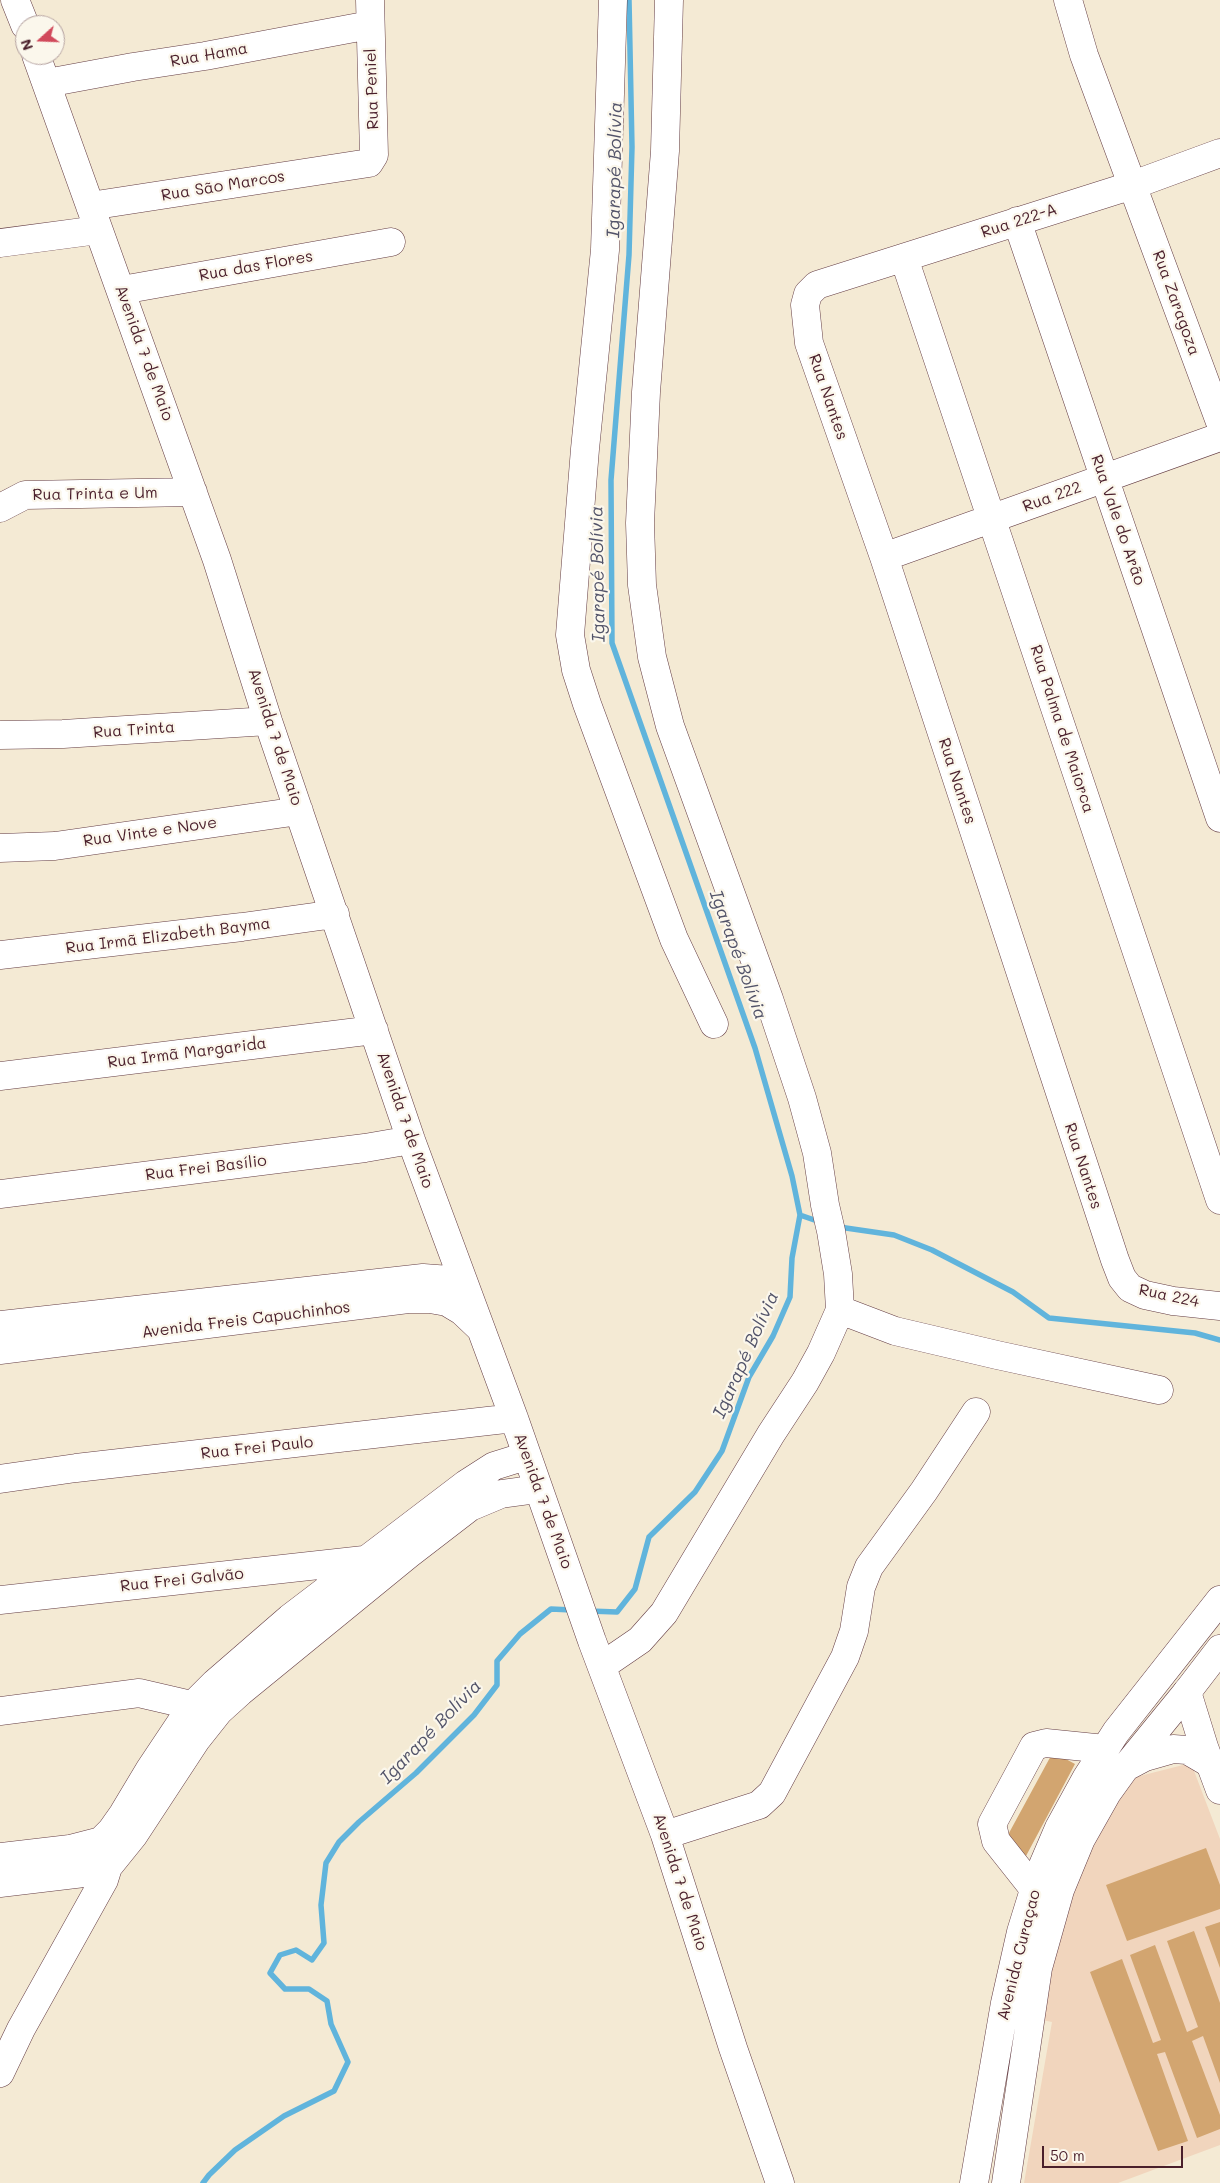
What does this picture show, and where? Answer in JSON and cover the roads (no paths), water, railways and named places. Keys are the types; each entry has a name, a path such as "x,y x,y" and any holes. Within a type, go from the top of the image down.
{"street":[{"path":"15,0 21,15"},
{"path":"613,0 605,250 585,449 570,635 576,670 587,704 674,939 714,1024"},
{"path":"602,1666 640,1640 664,1613 771,1434 805,1382 821,1354 840,1310 838,1274 831,1231 824,1204 817,1153 802,1098 769,999 670,726 652,657 642,585 640,523 644,420 665,151 668,0"},
{"name":"Rua Zaragoza","path":"1068,0 1084,55 1220,422"},
{"name":"Rua Hama","path":"47,83 215,54 370,12"},
{"name":"Rua Peniel","path":"356,166 369,163 374,155 370,12"},
{"name":"Avenida 7 de Maio","path":"40,65 94,218 122,290 238,622 268,720 411,1140 514,1418 592,1641 665,1835 733,2048 780,2183"},
{"name":"Rua 222-A","path":"817,285 1133,185 1220,153"},
{"name":"Rua São Marcos","path":"0,243 94,218 356,166"},
{"name":"Rua Vale do Arão","path":"1017,222 1220,818"},
{"name":"Rua das Flores","path":"122,290 391,242"},
{"name":"Rua Palma de Maiorca","path":"904,258 1220,1200"},
{"name":"Rua Nantes","path":"817,285 808,294 805,305 809,343 884,557 1044,1049 1122,1278"},
{"name":"Rua 222","path":"884,557 1220,437"},
{"name":"Rua Trinta e Um","path":"0,508 25,495 193,492"},
{"name":"Rua Trinta","path":"0,735 63,734 268,720"},
{"name":"Rua Vinte e Nove","path":"0,848 55,846 299,811"},
{"name":"Rua Irmã Elizabeth Bayma","path":"0,955 242,927 335,914"},
{"name":"Rua Irmã Margarida","path":"0,1076 374,1030"},
{"name":"Rua Frei Basílio","path":"0,1194 356,1150 411,1140"},
{"name":"Avenida Freis Capuchinhos","path":"0,1325 423,1278 463,1281"},
{"name":"Rua 224","path":"1122,1278 1130,1288 1146,1295 1173,1301 1220,1306"},
{"name":"Avenida Freis Capuchinhos","path":"0,1350 408,1299 430,1299 447,1302 462,1311 482,1330"},
{"path":"840,1310 895,1331 998,1356 1159,1390"},
{"path":"665,1835 759,1805 772,1793 845,1657 854,1630 861,1587 869,1568 924,1491 976,1412"},
{"name":"Rua Frei Paulo","path":"0,1479 85,1467 514,1418"},
{"path":"0,1883 92,1872 104,1854 111,1831 150,1768 192,1706 290,1618 364,1560 466,1484 494,1466 526,1456"},
{"path":"0,1857 70,1849 104,1854 133,1836 196,1740 219,1711 409,1554 470,1507 501,1494 538,1489"},
{"name":"Rua Frei Galvão","path":"0,1600 364,1560"},
{"name":"Avenida Curaçao","path":"974,2183 1005,2003 1021,1932 1034,1889 1059,1828 1105,1749 1220,1600"},
{"name":"Avenida Curaçao","path":"1006,2183 1038,1968 1060,1890 1081,1839 1107,1793 1220,1649"},
{"path":"1187,1692 1212,1751 1220,1790"},
{"path":"0,1711 139,1693 219,1711"},
{"path":"1034,1889 996,1841 992,1824 1034,1746 1046,1743 1105,1749"},
{"path":"1125,1768 1145,1757 1173,1749 1212,1751"},
{"path":"0,2073 11,2030 104,1880 104,1854"}],"waterway":[{"name":"Igarapé Bolívia","path":"589,1611 617,1612 635,1589 649,1537 695,1492 722,1451 749,1377 773,1336 790,1297 792,1258 800,1215 792,1176 755,1048 612,643 611,480 629,255 632,147 629,0"},
{"path":"800,1215 820,1222"},
{"path":"839,1227 894,1235 932,1250 1013,1292 1049,1318 1195,1333 1220,1340"},
{"name":"Igarapé Bolívia","path":"203,2183 235,2150 284,2116 334,2091 348,2062 331,2024 327,2001 309,1989 285,1989 270,1973 280,1955 296,1950 312,1960 324,1943 321,1905 326,1863 339,1842 359,1822 416,1773 474,1715 497,1685 497,1661 520,1634 551,1609 572,1610"}]}
